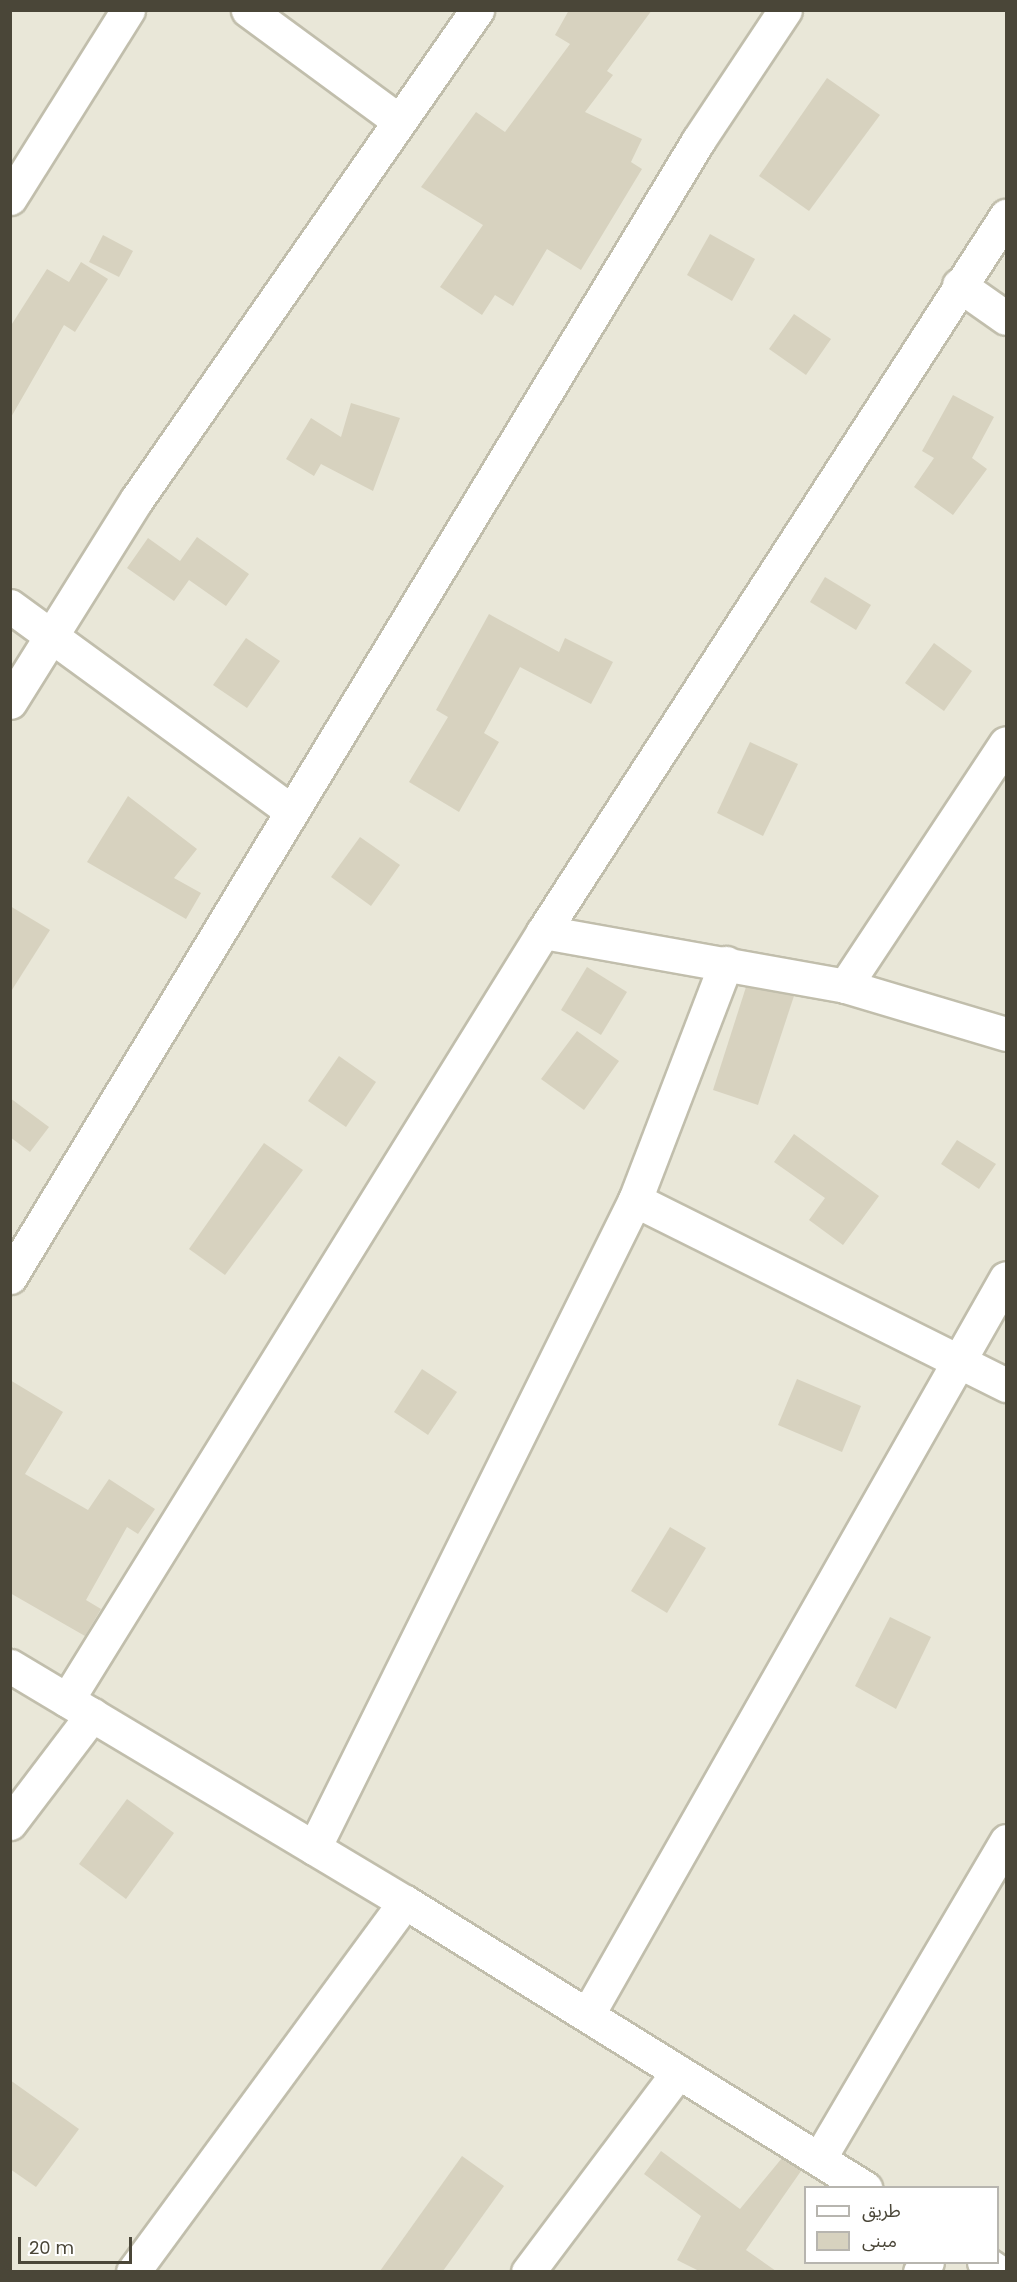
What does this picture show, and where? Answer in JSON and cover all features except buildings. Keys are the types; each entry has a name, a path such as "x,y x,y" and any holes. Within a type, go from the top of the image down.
{"street":[{"path":"10,198 128,10"},
{"path":"248,10 398,120"},
{"path":"10,702 138,499 398,120 477,10"},
{"path":"10,1277 692,151 785,10"},
{"path":"10,1822 543,932 959,285 1006,216"},
{"path":"959,285 1006,318"},
{"path":"10,606 291,811"},
{"path":"846,986 1006,743"},
{"path":"543,932 846,986 1006,1034"},
{"path":"314,1848 635,1200 726,963"},
{"path":"635,1200 1006,1385"},
{"path":"588,2014 1006,1278"},
{"path":"10,1666 405,1902 489,1958 588,2014 863,2186"},
{"path":"819,2159 1006,1841"},
{"path":"133,2271 405,1902"},
{"path":"528,2271 678,2072"}],"shaded area":[{"path":"11,11 1006,11 1006,2271 11,2272"}]}
